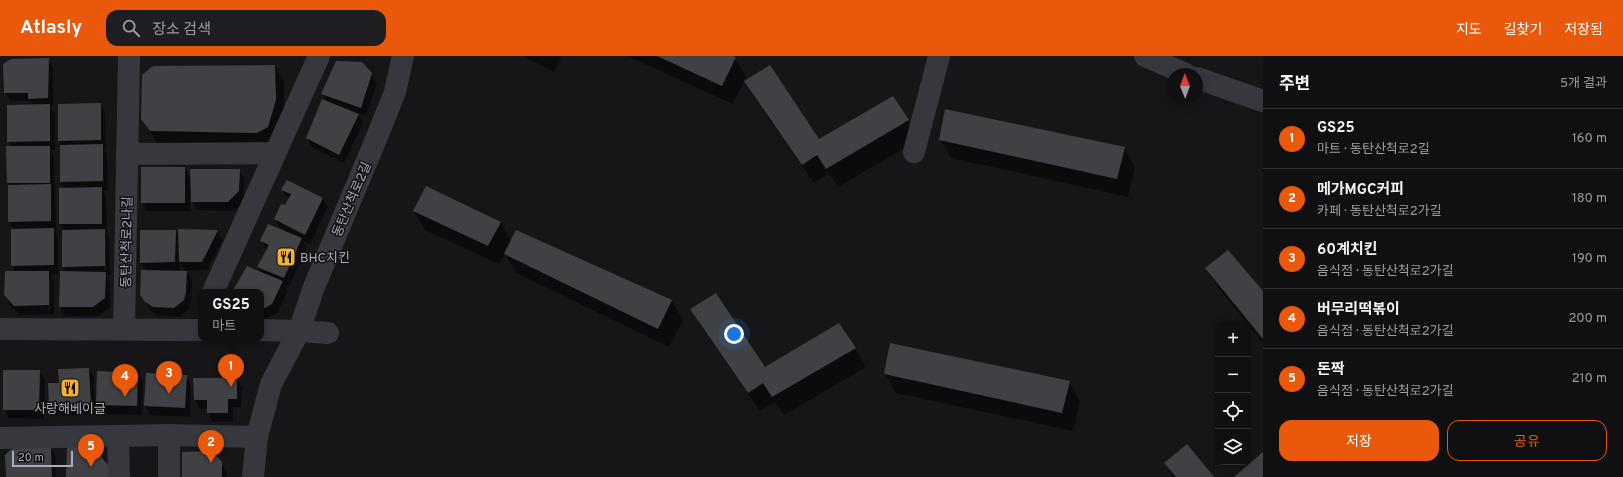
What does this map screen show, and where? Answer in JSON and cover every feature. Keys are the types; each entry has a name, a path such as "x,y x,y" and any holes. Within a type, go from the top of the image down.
{"street":[{"name":"동탄산척로2나길","path":"124,330 129,56"},
{"path":"214,289 319,56"},
{"name":"동탄산척로2길","path":"253,477 257,437 271,384 299,330 314,287 395,92 403,56"},
{"path":"914,152 939,56"},
{"path":"1145,56 1172,68"},
{"path":"1203,80 1263,101"},
{"path":"127,154 275,153"},
{"path":"0,329 124,330 198,326"},
{"path":"264,330 299,330 328,333"},
{"path":"0,438 169,435 257,437"},
{"path":"169,435 169,477"},
{"path":"118,436 119,477"}],"building":[{"path":"657,56 733,56 736,57 722,86"},
{"path":"49,58 48,98 28,99 28,93 4,93 3,64 11,59"},
{"path":"336,61 362,62 372,73 361,108 321,94"},
{"path":"275,65 276,100 268,127 257,133 150,131 141,119 142,75 153,66"},
{"path":"770,65 819,139 893,96 909,120 826,169 817,155 802,165 744,81"},
{"path":"322,99 359,114 339,155 306,138"},
{"path":"101,103 101,140 58,141 58,104"},
{"path":"50,104 50,141 7,142 7,105"},
{"path":"945,109 1125,147 1117,179 939,140"},
{"path":"103,144 103,181 60,182 60,145"},
{"path":"6,146 50,146 50,183 7,183"},
{"path":"141,167 185,167 185,203 141,203"},
{"path":"190,169 240,169 239,191 228,202 191,202"},
{"path":"287,180 323,198 305,235 274,219 281,204 285,205 291,194 281,190"},
{"path":"51,184 51,221 8,222 8,185"},
{"path":"426,186 501,222 488,246 413,211"},
{"path":"102,187 102,224 59,224 59,188"},
{"path":"268,224 302,238 284,278 257,267 269,245 260,241"},
{"path":"54,228 54,265 11,266 11,229"},
{"path":"105,229 105,266 62,267 62,230"},
{"path":"178,229 218,230 202,262 179,262"},
{"path":"140,230 176,230 175,262 140,263"},
{"path":"516,230 672,300 658,329 504,254"},
{"path":"1228,250 1263,291 1263,339 1251,324 1251,321 1248,321 1205,268"},
{"path":"247,266 283,281 272,304 264,308 264,289 234,289"},
{"path":"141,270 187,271 184,300 174,308 153,307 145,302 140,295"},
{"path":"5,271 49,271 49,305 14,306 4,295"},
{"path":"60,271 106,272 105,298 93,307 59,307"},
{"path":"716,293 765,367 839,323 856,348 772,397 763,383 748,393 690,309"},
{"path":"890,343 1070,381 1062,413 884,374"},
{"path":"89,368 91,406 49,407 48,383 59,383 58,369"},
{"path":"3,370 40,370 39,410 3,410"},
{"path":"97,371 138,373 137,406 96,405"},
{"path":"146,373 187,375 185,408 144,406"},
{"path":"193,378 237,378 237,399 228,399 228,413 207,413 207,400 194,400"},
{"path":"1187,444 1214,477 1176,477 1164,463"},
{"path":"51,446 52,477 6,477 5,455 13,448"},
{"path":"67,447 93,447 108,465 109,477 66,477"},
{"path":"211,451 222,462 222,477 182,477 182,452"},
{"path":"1263,452 1263,477 1234,477 1248,465 1251,465 1251,462"}],"place":[{"name":"BHC치킨","path":"286,257"},
{"name":"GS25","path":"231,387"},
{"name":"사랑해베이글","path":"70,388"},
{"name":"60계치킨","path":"169,394"},
{"name":"버무리떡볶이","path":"125,397"},
{"name":"메가MGC커피","path":"211,463"},
{"name":"돈짝","path":"91,467"}]}
